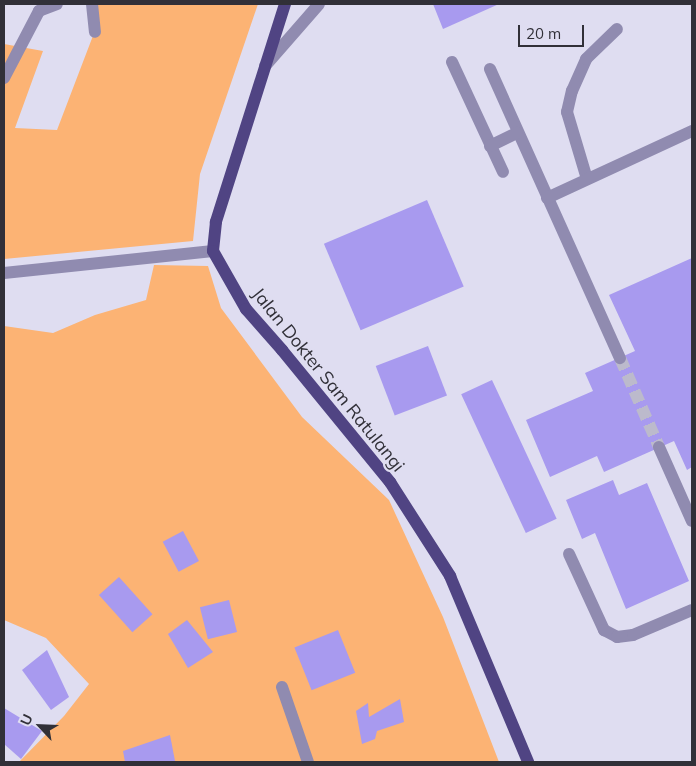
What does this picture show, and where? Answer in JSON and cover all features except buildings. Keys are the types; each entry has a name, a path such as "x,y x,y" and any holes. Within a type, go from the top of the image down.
{"main road":[{"path":"212,251 216,222 285,4"},
{"name":"Jalan Dokter Sam Ratulangi","path":"212,251 246,309 390,482 450,576 528,762"}],"street":[{"path":"4,78 39,11 57,4"},
{"path":"92,4 95,32"},
{"path":"265,66 319,4"},
{"path":"587,179 567,112 572,91 586,59 617,29"},
{"path":"452,62 503,172"},
{"path":"490,69 546,198 620,358"},
{"path":"546,198 692,131"},
{"path":"490,146 517,133"},
{"path":"4,273 212,251"},
{"path":"659,447 692,521"},
{"path":"569,554 604,630 617,637 633,635 692,610"},
{"path":"282,687 308,762"}],"shaded area":[{"path":"88,4 258,4 200,174 193,241 4,259 4,44 43,51 15,128 57,130 99,20"},
{"path":"154,265 208,266 221,308 302,417 389,500 443,617 499,762 19,762 64,716 89,684 46,638 4,620 4,326 53,333 95,315 146,300"}],"tunnel":[{"path":"620,358 659,447"}]}
